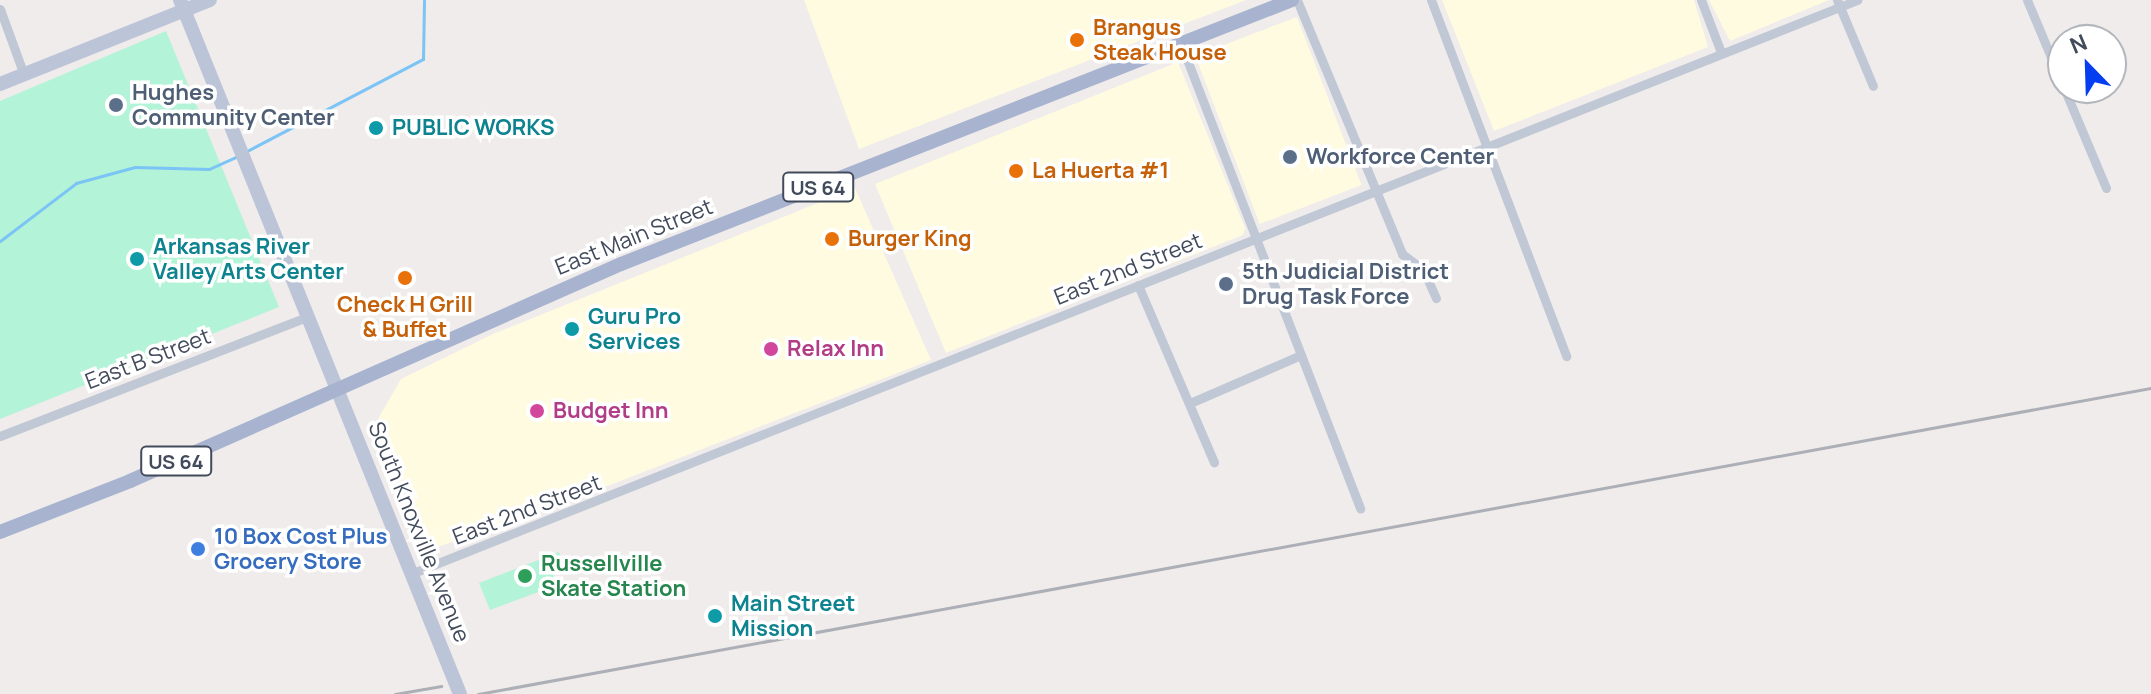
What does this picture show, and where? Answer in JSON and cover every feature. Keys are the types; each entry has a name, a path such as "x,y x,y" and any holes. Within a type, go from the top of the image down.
{"main road":[{"path":"0,84 182,5 210,0"},
{"name":"East Main Street","path":"0,532 208,447 337,386 621,264 1295,0"},
{"name":"South Knoxville Avenue","path":"182,5 460,694"}],"street":[{"path":"1295,0 1372,190 1383,200 1402,254 1423,269 1436,298"},
{"path":"1431,0 1566,356"},
{"path":"1701,0 1721,52"},
{"name":"East 2nd Street","path":"413,573 1488,146 1839,3 1857,0"},
{"path":"2027,0 2106,188"},
{"path":"1839,3 1873,86"},
{"path":"0,9 24,75"},
{"path":"1181,44 1360,509"},
{"path":"1138,285 1214,462"},
{"name":"East B Street","path":"0,436 309,316"},
{"path":"1190,403 1301,355"}],"shaded area":[{"path":"804,0 1246,0 859,149"},
{"path":"1442,0 1694,0 1708,47 1494,131"},
{"path":"1709,0 1829,0 1730,41"},
{"path":"1297,17 1362,185 1260,224 1195,56"},
{"path":"1178,62 1245,228 1243,235 946,353 875,184"},
{"path":"855,188 931,360 559,505 429,550 379,417 401,379 493,334"}],"green space":[{"path":"166,31 279,307 0,419 0,101"},
{"name":"Russellville Skate Station","path":"559,552 564,565 552,571 557,585 490,610 479,583"}],"waterway":[{"path":"245,152 423,59 424,0"},
{"path":"0,241 76,183 135,167 209,169 238,156"}],"railway":[{"path":"478,694 2151,388"},
{"path":"395,694 441,686"}],"place":[{"name":"Brangus Steak House","path":"1077,40"},
{"name":"Hughes Community Center","path":"116,105"},
{"name":"PUBLIC WORKS","path":"376,128"},
{"name":"Workforce Center","path":"1290,157"},
{"name":"La Huerta #1","path":"1016,171"},
{"name":"Burger King","path":"832,239"},
{"name":"Arkansas River Valley Arts Center","path":"137,259"},
{"name":"Check H Grill & Buffet","path":"405,278"},
{"name":"5th Judicial District Drug Task Force","path":"1226,284"},
{"name":"Guru Pro Services","path":"572,329"},
{"name":"Relax Inn","path":"771,349"},
{"name":"Budget Inn","path":"537,411"},
{"name":"10 Box Cost Plus Grocery Store","path":"198,549"},
{"name":"Russellville Skate Station","path":"525,576"},
{"name":"Main Street Mission","path":"715,616"}]}
